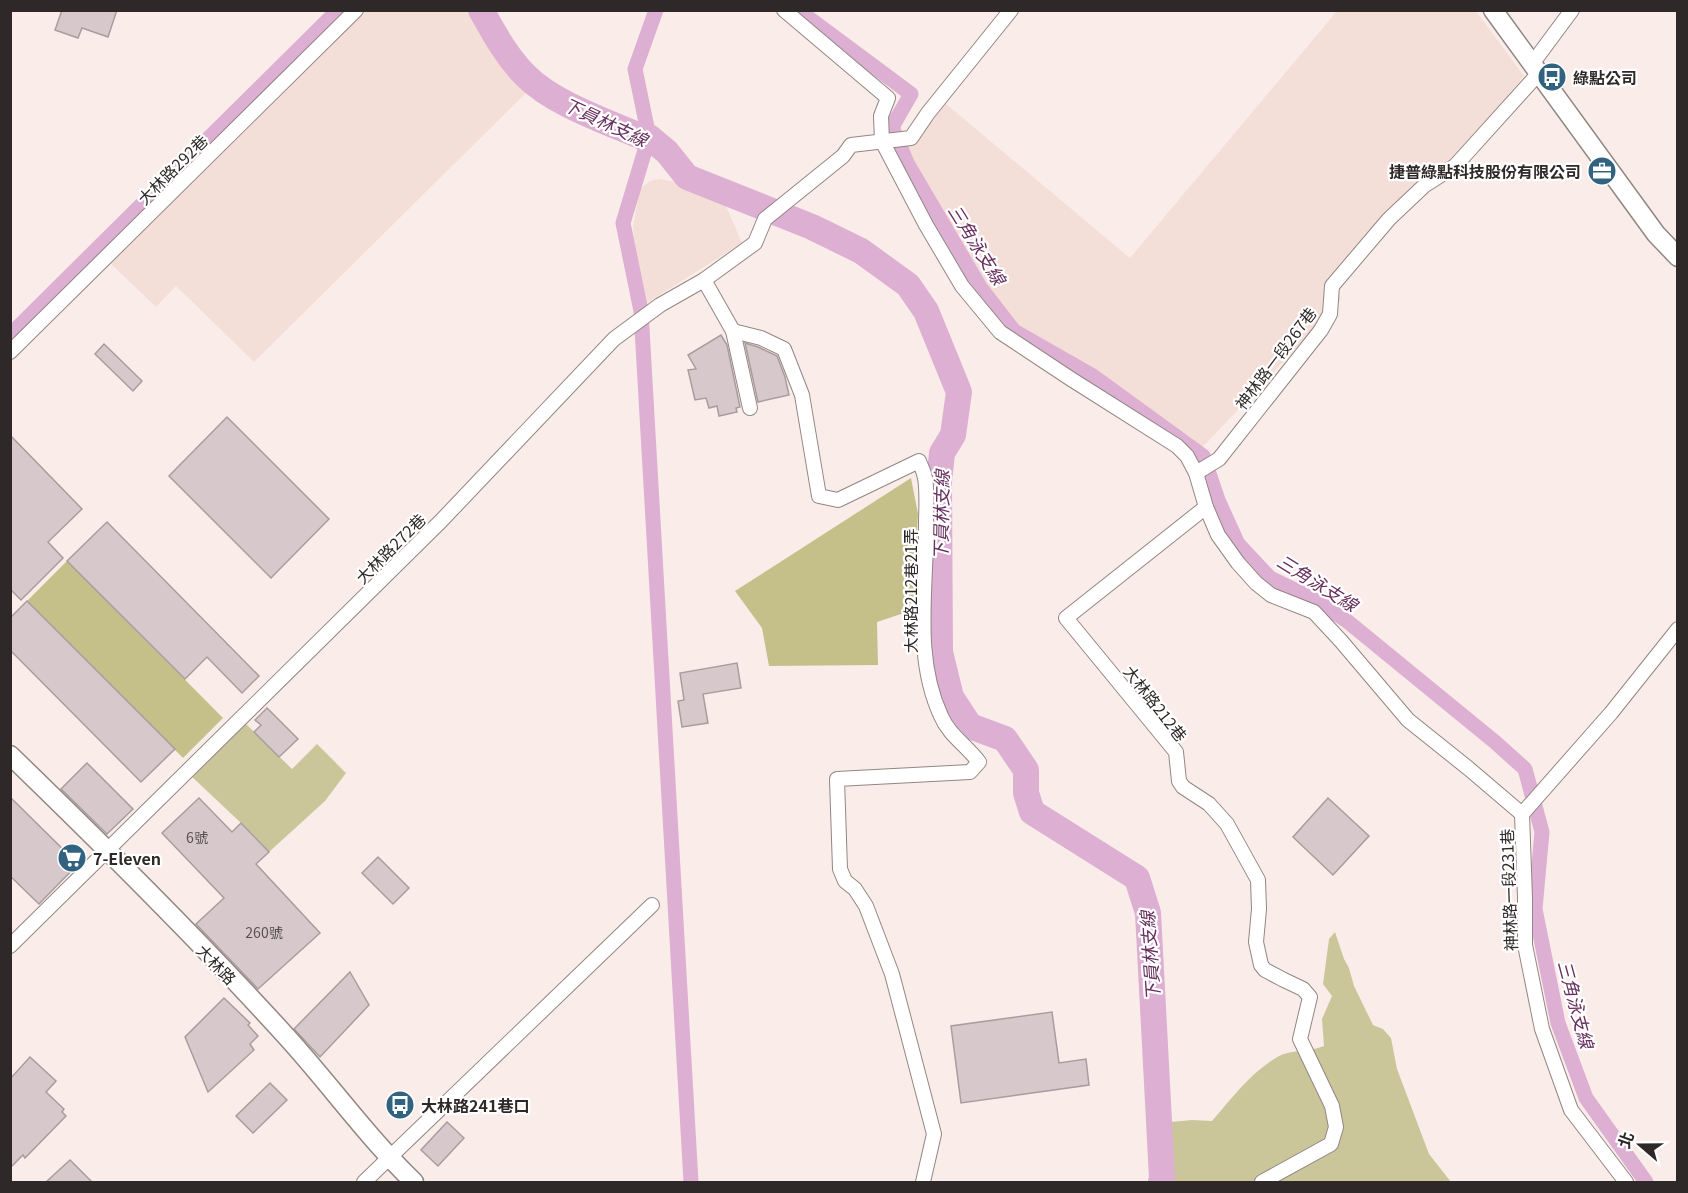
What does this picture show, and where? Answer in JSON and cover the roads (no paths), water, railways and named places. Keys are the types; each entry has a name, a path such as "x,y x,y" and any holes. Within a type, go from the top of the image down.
{"street":[{"name":"大林路292巷","path":"10,352 356,10"},
{"path":"784,10 888,98 881,116 882,141 926,225 962,286 1000,332 1071,380 1177,446 1187,456 1196,473 1206,507 1218,535 1256,583 1271,595 1314,612 1408,720 1522,814"},
{"name":"大林路272巷","path":"10,946 441,521 614,339 660,305 704,280 755,243 765,219 843,156 851,145 911,138 928,113 1011,10"},
{"path":"1493,10 1656,234 1677,257"},
{"name":"神林路一段267巷","path":"1196,473 1219,459 1321,330 1330,314 1332,286 1382,227 1425,186 1455,166 1536,69 1572,10"},
{"path":"704,280 734,331 750,408"},
{"name":"大林路212巷21弄","path":"734,331 761,338 783,349 802,395 819,496 838,500 919,461 925,475 927,559 923,631 928,682 941,717 953,736 979,762 970,772 837,779 840,869 844,881 855,889 866,906 892,974 934,1134 923,1182"},
{"name":"大林路212巷","path":"1206,507 1066,618 1176,752 1179,781 1183,787 1209,804 1227,824 1258,880 1259,909 1256,942 1261,965 1278,977 1303,989 1310,997 1300,1039 1332,1106 1336,1127 1331,1144 1262,1182"},
{"name":"神林路一段231巷","path":"1626,1182 1570,1110 1542,1029 1524,945 1522,814 1611,713 1677,629"},
{"name":"大林路","path":"10,754 108,850 286,1036 389,1158 414,1182"},
{"path":"364,1182 652,905"}],"waterway":[{"path":"10,335 338,10"},
{"name":"下員林支線","path":"481,10 512,60 525,75 549,94 596,118 642,137 649,137 667,152 687,177 812,227 861,251 908,285 926,311 959,392 953,435 942,453 939,482 940,652 951,697 970,726 1005,739 1026,770 1026,793 1032,812 1137,878 1148,913 1161,1182"},
{"path":"656,10 635,69 649,137 623,223 641,311 691,1182"},
{"name":"三角泳支線","path":"798,10 911,94 892,127 907,163 980,287 1014,331 1093,376 1203,456 1218,500 1238,544 1270,578 1316,600 1347,621 1525,769 1542,832 1535,909 1558,1023 1586,1098 1646,1182"}],"place":[{"name":"綠點公司","path":"1552,77"},
{"name":"捷普綠點科技股份有限公司","path":"1602,171"},
{"name":"7-Eleven","path":"72,858"},
{"name":"大林路241巷口","path":"400,1105"}]}
